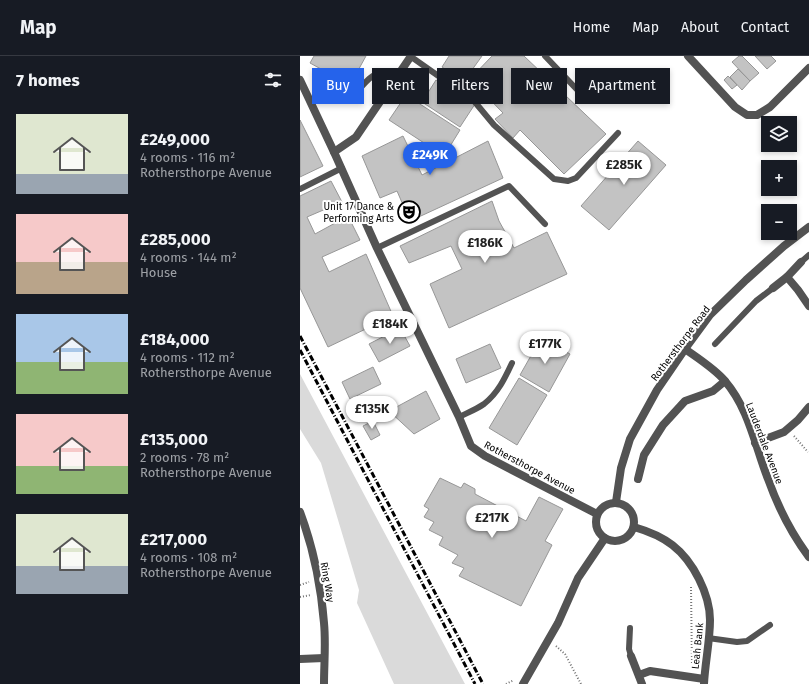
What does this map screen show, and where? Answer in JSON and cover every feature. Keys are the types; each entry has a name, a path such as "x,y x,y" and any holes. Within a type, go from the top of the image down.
{"street":[{"path":"403,68 411,56"},
{"path":"688,56 735,107 747,114 757,115 770,107 809,68"},
{"name":"Rothersthorpe Avenue","path":"300,80 342,168 377,248 459,417 471,446 485,456 598,514"},
{"path":"334,152 356,137 378,104"},
{"name":"Rothersthorpe Road","path":"616,502 621,468 630,438 657,390 685,349 710,316 741,285 784,246 809,227"},
{"path":"773,288 787,277 801,262"},
{"path":"787,277 809,306"},
{"name":"Lauderdale Avenue","path":"685,349 709,366 725,381 742,407 783,517 809,557"},
{"path":"638,479 644,455 663,425 680,405 685,400 713,391 725,381"},
{"path":"755,443 784,432 809,408"},
{"path":"616,502 622,504 631,511 634,516 634,527 630,534 618,541 604,538 597,527 596,520 598,514 602,508 608,504 616,502"},
{"name":"Ring Way","path":"300,512 309,537 318,580 324,624 324,684"},
{"name":"Leah Bank","path":"634,527 664,539 680,551 692,564 705,591 710,619 704,682"},
{"path":"524,684 558,623 578,578 604,538"},
{"path":"631,656 642,684"},
{"path":"300,659 324,658"},
{"path":"638,675 650,671 692,677 704,682"}],"lane":[{"path":"411,56 474,100 494,125 554,178 568,181 576,178 618,133"},
{"path":"545,56 575,88"},
{"path":"364,85 372,77"},
{"path":"300,189 342,168"},
{"path":"377,248 509,186 545,224"},
{"path":"801,262 809,255"},
{"path":"716,344 756,301 773,288"},
{"path":"459,417 484,404 493,396 501,386 512,363"},
{"path":"708,638 737,642 747,641 770,625"},
{"path":"630,628 629,649 631,656"}],"path":[{"path":"789,428 808,452"},
{"path":"691,584 692,677"},
{"path":"549,640 565,654 581,684"}],"shaded area":[{"path":"300,374 465,684 394,684 357,603 359,590 321,463 300,429"}],"building":[{"path":"314,56 366,56 359,68 319,68 310,63"},
{"path":"449,56 482,56 473,68 442,67"},
{"path":"492,56 524,56 537,68 511,68 511,104 567,104 567,97 606,134 564,174 520,130 513,138 495,119 503,113 494,104 503,104 503,68 481,68"},
{"path":"739,56 742,56 759,73 750,81 732,62"},
{"path":"755,56 771,56 776,61 767,69"},
{"path":"738,69 750,81 742,90 730,77"},
{"path":"728,76 737,85 732,89 724,80"},
{"path":"436,80 437,104 475,104 460,127 425,104 429,104 429,91"},
{"path":"400,104 420,104 460,130 444,156 389,120"},
{"path":"300,120 323,166 300,177"},
{"path":"403,136 422,175 488,141 503,178 410,221 397,191 380,198 362,156"},
{"path":"638,141 666,165 609,230 581,206"},
{"path":"331,181 342,202 307,217 315,234 348,216 360,240 322,257 329,272 366,254 393,316 328,347 300,288 300,196"},
{"path":"492,201 499,221 514,248 547,232 567,274 449,328 430,284 462,269 451,246 409,263 400,246"},
{"path":"400,328 410,346 379,362 369,344"},
{"path":"541,338 570,354 549,392 520,375"},
{"path":"490,344 501,368 466,383 456,359"},
{"path":"373,367 381,384 350,399 342,382"},
{"path":"519,378 547,395 517,445 489,428"},
{"path":"426,391 440,419 414,434 389,411"},
{"path":"373,421 380,435 371,440 363,426"},
{"path":"440,478 461,488 464,483 475,489 475,494 526,521 539,497 563,509 545,541 552,545 521,606 459,576 464,568 452,563 458,555 439,545 443,537 429,530 434,522 424,517 429,509 424,506"}],"railway":[{"path":"300,336 483,684"},
{"path":"300,350 475,684"}],"place":[{"name":"Unit 17 Dance & Performing Arts","path":"409,212"}]}
